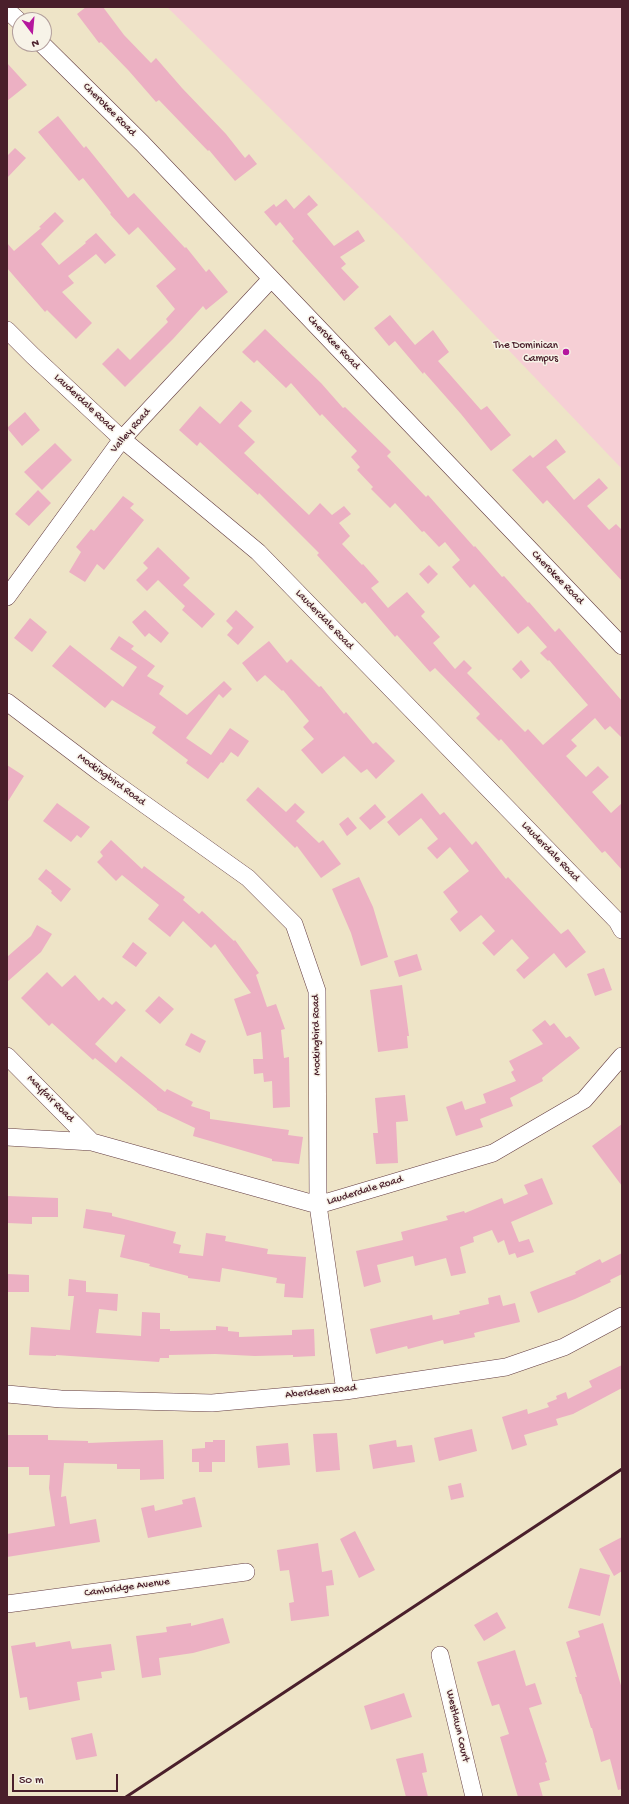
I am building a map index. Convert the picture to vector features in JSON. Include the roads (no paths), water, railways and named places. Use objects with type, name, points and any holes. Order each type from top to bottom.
[{"type":"street","name":"Cherokee Road","points":[[50,52],[142,143],[622,646]]},
{"type":"street","name":"Valley Road","points":[[7,597],[122,439],[271,279]]},
{"type":"street","name":"Lauderdale Road","points":[[7,330],[32,356],[122,439],[258,552],[617,921],[622,930]]},
{"type":"street","name":"Mockingbird Road","points":[[7,702],[102,774],[248,878],[294,924],[317,991],[318,1205],[345,1391]]},
{"type":"street","name":"Mayfair Road","points":[[7,1056],[92,1142]]},
{"type":"street","name":"Lauderdale Road","points":[[7,1137],[92,1142],[318,1205],[494,1153],[584,1100],[622,1056]]},
{"type":"street","name":"Aberdeen Road","points":[[7,1394],[61,1399],[212,1403],[345,1391],[506,1367],[564,1347],[622,1316]]},
{"type":"street","name":"Cambridge Avenue","points":[[7,1604],[246,1572]]},
{"type":"street","name":"Westlawn Court","points":[[440,1655],[474,1797]]},
{"type":"railway","points":[[126,1797],[622,1469]]},
{"type":"place","name":"The Dominican Campus","points":[[566,352]]}]
